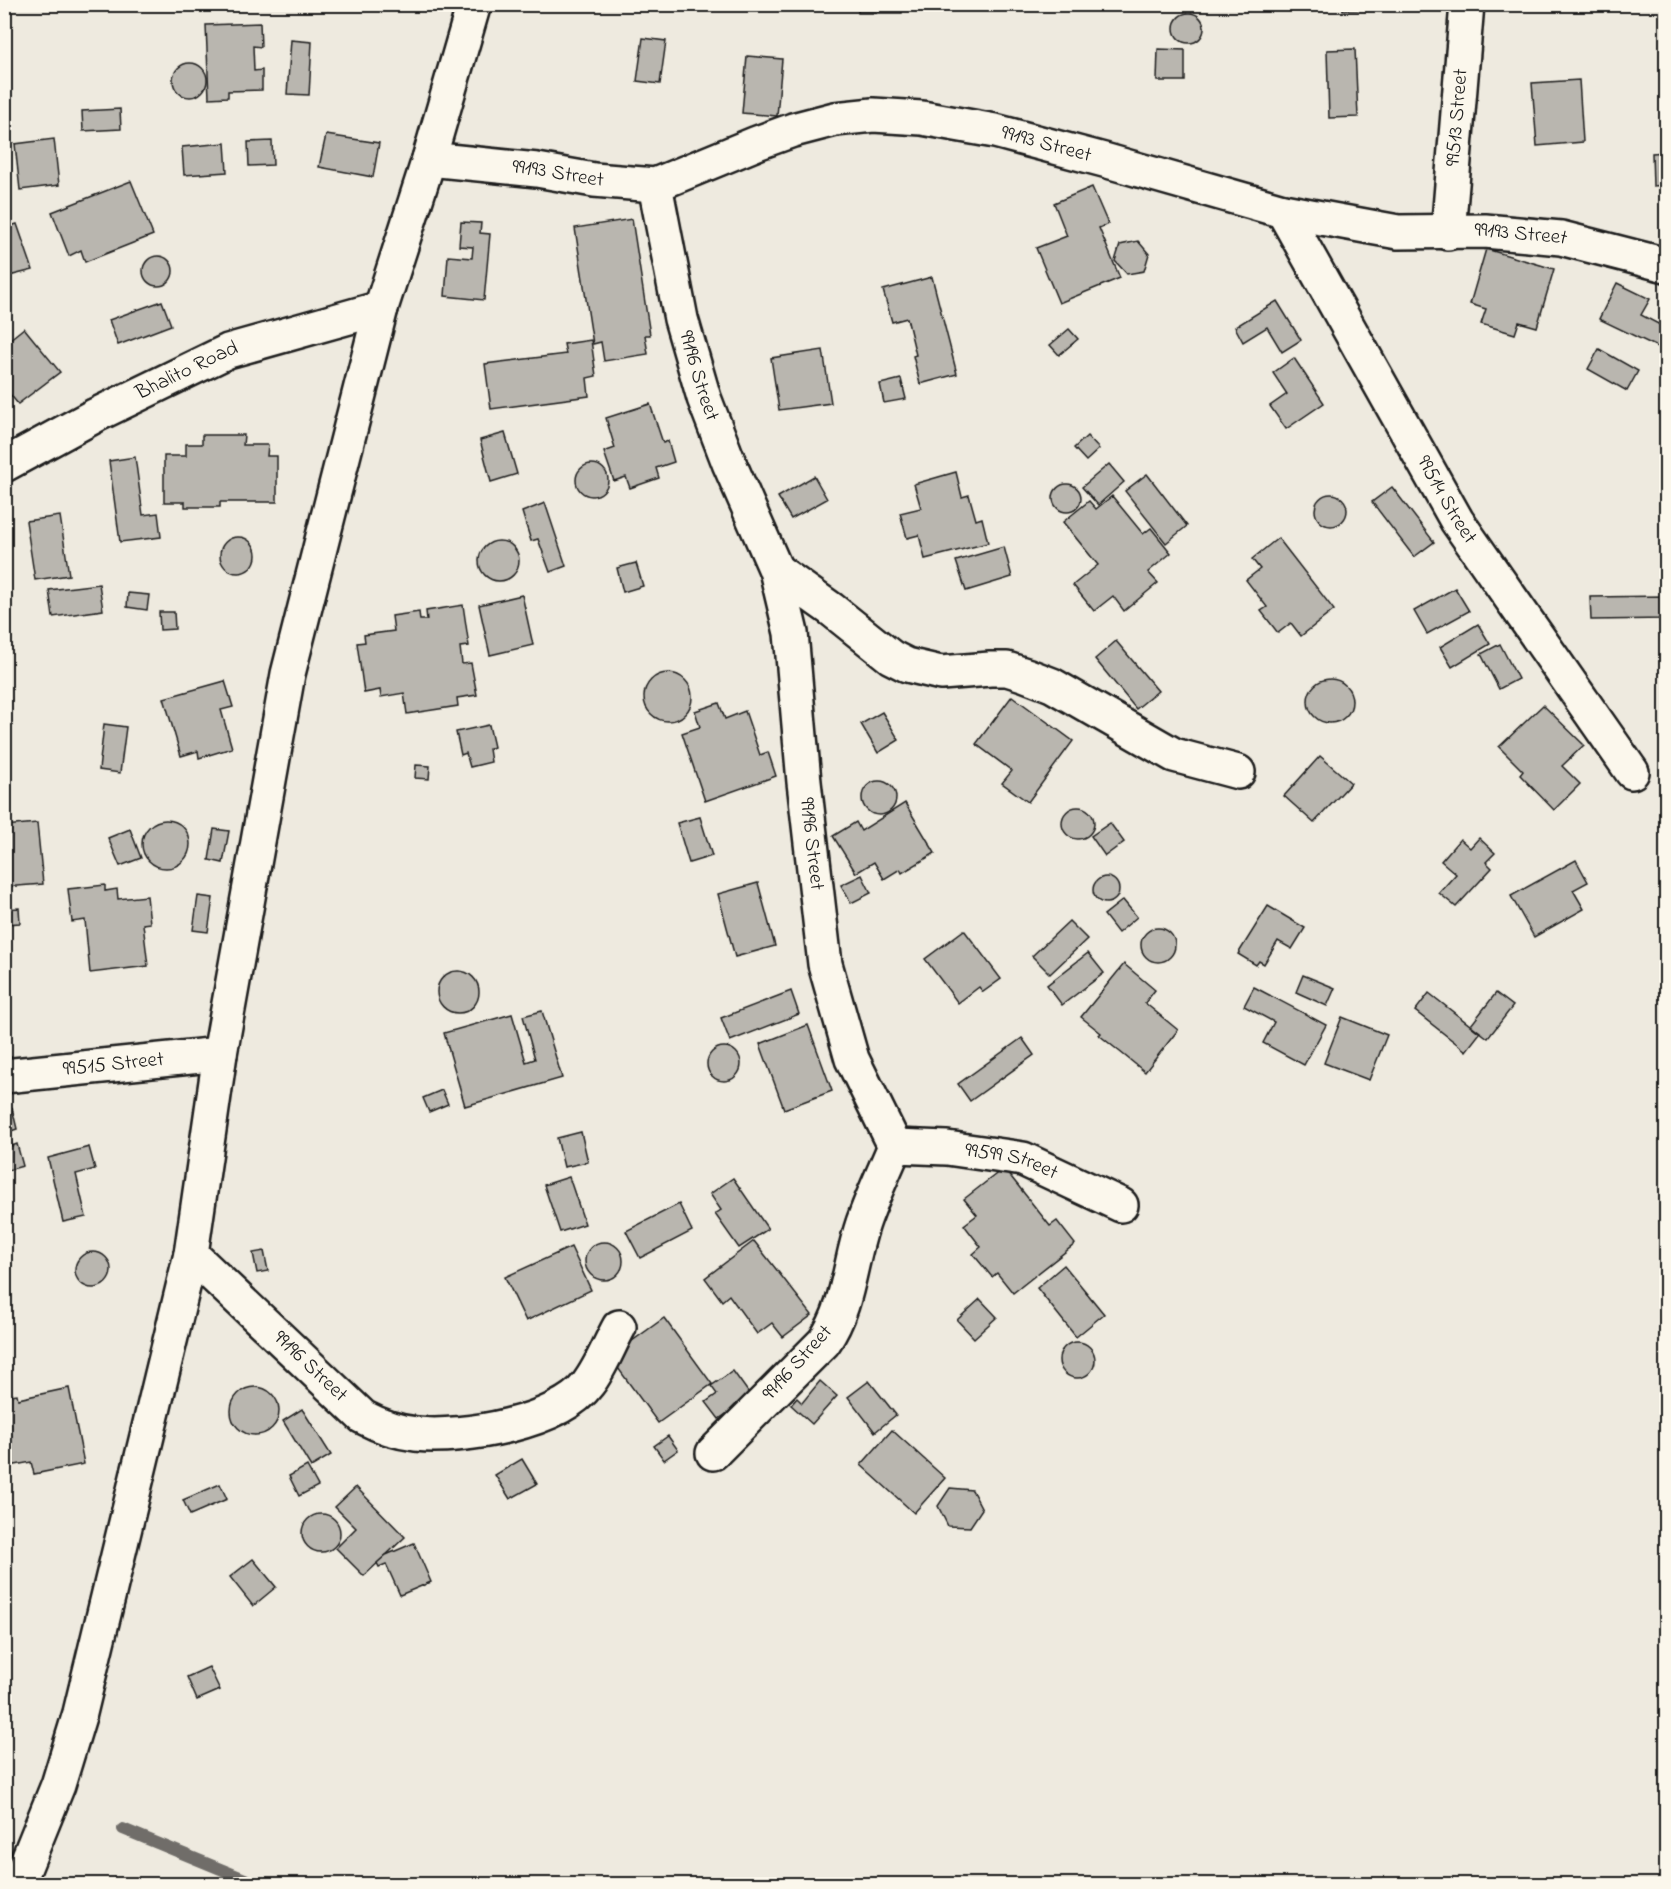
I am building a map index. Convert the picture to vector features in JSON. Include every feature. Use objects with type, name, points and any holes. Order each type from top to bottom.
[{"type":"street","points":[[18,1884],[58,1785],[80,1713],[191,1254],[220,1054],[288,674],[381,308],[429,159],[474,4]]},
{"type":"street","name":"99513 Street","points":[[1448,233],[1467,4]]},
{"type":"street","name":"99193 Street","points":[[429,159],[537,170],[594,180],[655,185],[717,158],[793,130],[835,119],[873,115],[922,118],[995,131],[1283,211],[1398,232],[1485,231],[1561,238],[1666,266]]},
{"type":"street","name":"99196 Street","points":[[655,185],[681,319],[704,398],[729,463],[776,570],[791,633],[804,782],[825,964],[852,1059],[895,1146],[862,1224],[843,1303],[833,1329],[824,1341],[713,1453]]},
{"type":"street","name":"99514 Street","points":[[1283,211],[1457,521],[1632,772]]},
{"type":"street","name":"Bhalito Road","points":[[4,465],[96,415],[228,351],[381,308]]},
{"type":"street","points":[[776,570],[831,609],[891,657],[907,665],[941,673],[1007,669],[1026,675],[1052,685],[1174,755],[1238,772]]},
{"type":"street","name":"99515 Street","points":[[4,1076],[220,1054]]},
{"type":"street","name":"99599 Street","points":[[895,1146],[946,1148],[1023,1159],[1121,1205]]},
{"type":"street","name":"99196 Street","points":[[191,1254],[363,1417],[379,1425],[417,1435],[508,1427],[534,1419],[562,1406],[588,1385],[619,1327]]},
{"type":"building","points":[[858,4],[902,4],[902,13],[858,13]]},
{"type":"building","points":[[1342,4],[1390,4],[1390,9],[1343,10]]},
{"type":"building","points":[[1549,4],[1571,4],[1570,9],[1548,6]]},
{"type":"building","points":[[1189,13],[1200,17],[1204,28],[1200,39],[1189,43],[1178,39],[1174,28],[1178,17]]},
{"type":"building","points":[[260,23],[261,47],[253,46],[254,71],[262,70],[262,90],[228,91],[228,97],[209,98],[206,25]]},
{"type":"building","points":[[643,38],[666,41],[660,84],[637,81]]},
{"type":"building","points":[[291,40],[312,42],[309,95],[287,94]]},
{"type":"building","points":[[1158,49],[1185,50],[1185,81],[1157,81]]},
{"type":"building","points":[[1355,49],[1358,117],[1329,118],[1327,50]]},
{"type":"building","points":[[747,56],[782,59],[777,116],[742,113]]},
{"type":"building","points":[[190,63],[202,68],[207,80],[202,92],[190,97],[178,92],[173,80],[178,68]]},
{"type":"building","points":[[1579,80],[1583,142],[1537,146],[1532,83]]},
{"type":"building","points":[[120,109],[121,129],[83,131],[82,111]]},
{"type":"building","points":[[326,135],[379,143],[373,177],[319,167]]},
{"type":"building","points":[[54,139],[59,185],[20,190],[15,144]]},
{"type":"building","points":[[272,141],[273,165],[249,166],[248,142]]},
{"type":"building","points":[[225,143],[227,172],[184,175],[182,147]]},
{"type":"building","points":[[1666,152],[1666,185],[1653,186],[1652,153]]},
{"type":"building","points":[[131,181],[153,235],[85,262],[81,250],[69,256],[52,212]]},
{"type":"building","points":[[1092,187],[1108,224],[1099,228],[1120,278],[1059,303],[1036,248],[1067,236],[1054,203]]},
{"type":"building","points":[[632,219],[650,335],[645,335],[648,354],[604,361],[601,342],[593,344],[575,228]]},
{"type":"building","points":[[461,222],[481,223],[480,233],[490,234],[484,300],[445,296],[448,256],[472,258],[473,247],[459,246]]},
{"type":"building","points":[[17,224],[33,270],[9,276],[4,259],[4,228]]},
{"type":"building","points":[[1138,241],[1149,254],[1144,271],[1127,274],[1115,261],[1120,245]]},
{"type":"building","points":[[1486,249],[1554,269],[1537,327],[1519,322],[1515,334],[1481,324],[1486,309],[1470,304]]},
{"type":"building","points":[[158,256],[169,260],[173,271],[169,282],[158,286],[147,282],[143,271],[147,260]]},
{"type":"building","points":[[932,277],[957,374],[920,384],[907,318],[892,322],[883,290]]},
{"type":"building","points":[[1617,283],[1650,299],[1641,315],[1666,328],[1666,351],[1599,319]]},
{"type":"building","points":[[162,301],[171,325],[118,345],[109,320]]},
{"type":"building","points":[[1277,301],[1301,340],[1282,352],[1267,327],[1243,342],[1235,327]]},
{"type":"building","points":[[24,328],[60,372],[18,404],[4,387],[4,344]]},
{"type":"building","points":[[1069,329],[1078,339],[1059,355],[1050,345]]},
{"type":"building","points":[[591,340],[596,376],[587,378],[589,396],[491,409],[485,364],[566,354],[564,344]]},
{"type":"building","points":[[1599,349],[1638,371],[1627,391],[1588,369]]},
{"type":"building","points":[[823,350],[831,403],[779,410],[771,358]]},
{"type":"building","points":[[1294,358],[1324,403],[1286,429],[1270,406],[1287,394],[1273,373]]},
{"type":"building","points":[[901,379],[906,399],[884,403],[880,384]]},
{"type":"building","points":[[650,404],[663,443],[668,441],[674,462],[656,468],[659,478],[630,488],[626,477],[614,481],[604,452],[615,448],[606,418]]},
{"type":"building","points":[[505,433],[517,474],[491,482],[480,440]]},
{"type":"building","points":[[202,435],[244,435],[243,445],[268,445],[267,456],[277,456],[277,502],[220,502],[220,507],[185,507],[185,502],[164,502],[164,456],[186,456],[186,444],[202,444]]},
{"type":"building","points":[[1087,436],[1099,449],[1086,461],[1074,448]]},
{"type":"building","points":[[135,457],[143,515],[158,513],[161,537],[120,542],[109,461]]},
{"type":"building","points":[[592,464],[603,469],[608,480],[603,491],[592,496],[581,491],[576,480],[581,469]]},
{"type":"building","points":[[1109,464],[1124,482],[1098,505],[1082,487]]},
{"type":"building","points":[[956,472],[962,497],[969,495],[976,520],[982,518],[988,543],[925,559],[919,535],[907,538],[900,513],[921,508],[914,484]]},
{"type":"building","points":[[1147,474],[1187,526],[1166,543],[1125,491]]},
{"type":"building","points":[[814,476],[827,499],[791,519],[778,497]]},
{"type":"building","points":[[1067,484],[1077,488],[1081,498],[1077,508],[1067,512],[1057,508],[1053,498],[1057,488]]},
{"type":"building","points":[[1392,487],[1434,542],[1414,557],[1372,502]]},
{"type":"building","points":[[1331,494],[1342,499],[1347,510],[1342,521],[1331,526],[1320,521],[1315,510],[1320,499]]},
{"type":"building","points":[[1112,496],[1143,534],[1151,528],[1171,553],[1148,572],[1158,583],[1124,611],[1113,596],[1094,611],[1073,585],[1098,565],[1063,522],[1089,501],[1096,509]]},
{"type":"building","points":[[545,503],[566,566],[550,572],[538,539],[531,541],[522,512]]},
{"type":"building","points":[[60,516],[69,575],[35,580],[26,521]]},
{"type":"building","points":[[238,537],[251,542],[256,555],[251,568],[238,573],[225,568],[220,555],[225,542]]},
{"type":"building","points":[[1278,538],[1334,610],[1301,636],[1291,623],[1278,633],[1261,611],[1267,607],[1246,580],[1260,569],[1252,559]]},
{"type":"building","points":[[499,541],[513,547],[519,561],[513,575],[499,581],[485,575],[479,561],[485,547]]},
{"type":"building","points":[[1004,547],[1012,577],[966,591],[956,561]]},
{"type":"building","points":[[636,563],[643,586],[623,592],[617,568]]},
{"type":"building","points":[[99,584],[103,610],[53,617],[49,590]]},
{"type":"building","points":[[1455,588],[1469,611],[1427,634],[1414,611]]},
{"type":"building","points":[[128,593],[149,595],[147,610],[127,607]]},
{"type":"building","points":[[522,595],[533,645],[490,655],[479,605]]},
{"type":"building","points":[[1666,596],[1666,619],[1591,620],[1590,597]]},
{"type":"building","points":[[463,605],[469,646],[460,647],[462,664],[471,663],[477,695],[457,698],[458,706],[407,714],[404,693],[381,697],[380,690],[364,693],[357,643],[365,642],[364,635],[394,631],[392,616],[419,612],[420,620],[427,620],[426,611]]},
{"type":"building","points":[[159,612],[174,612],[175,629],[160,630]]},
{"type":"building","points":[[1478,624],[1490,644],[1452,667],[1440,647]]},
{"type":"building","points":[[1116,641],[1158,691],[1136,709],[1095,659]]},
{"type":"building","points":[[1500,644],[1518,679],[1499,689],[1481,654]]},
{"type":"building","points":[[663,673],[673,673],[688,683],[692,697],[691,706],[682,717],[673,721],[663,721],[648,711],[644,702],[644,692],[654,677]]},
{"type":"building","points":[[1330,679],[1345,686],[1352,701],[1345,716],[1330,723],[1315,716],[1308,701],[1315,686]]},
{"type":"building","points":[[225,681],[233,707],[221,710],[232,748],[199,758],[198,751],[181,756],[164,698]]},
{"type":"building","points":[[1012,696],[1073,741],[1028,802],[1002,783],[1012,771],[976,744]]},
{"type":"building","points":[[719,703],[725,719],[745,711],[760,755],[768,752],[776,776],[705,801],[682,733],[700,727],[695,711]]},
{"type":"building","points":[[1543,705],[1584,745],[1562,766],[1580,784],[1554,810],[1520,775],[1523,771],[1499,747]]},
{"type":"building","points":[[882,712],[899,740],[878,753],[861,724]]},
{"type":"building","points":[[104,724],[126,727],[120,773],[99,770]]},
{"type":"building","points":[[489,725],[494,747],[489,749],[491,762],[470,767],[466,753],[461,755],[456,732]]},
{"type":"building","points":[[1320,756],[1351,783],[1314,823],[1284,796]]},
{"type":"building","points":[[416,765],[430,766],[429,779],[415,778]]},
{"type":"building","points":[[879,781],[891,786],[896,798],[891,810],[879,815],[867,810],[862,798],[867,786]]},
{"type":"building","points":[[905,803],[935,853],[902,873],[900,869],[884,879],[874,862],[856,873],[833,836],[856,822],[861,831]]},
{"type":"building","points":[[1078,807],[1090,811],[1094,823],[1090,835],[1078,839],[1066,835],[1062,823],[1066,811]]},
{"type":"building","points":[[700,817],[712,856],[689,863],[677,823]]},
{"type":"building","points":[[166,820],[183,827],[190,844],[183,861],[166,868],[149,861],[142,844],[149,827]]},
{"type":"building","points":[[37,823],[43,884],[4,887],[4,826]]},
{"type":"building","points":[[1110,823],[1124,842],[1105,856],[1091,836]]},
{"type":"building","points":[[130,829],[141,858],[120,866],[108,838]]},
{"type":"building","points":[[214,829],[229,831],[223,863],[209,860]]},
{"type":"building","points":[[1479,838],[1495,853],[1486,862],[1492,868],[1456,907],[1439,893],[1456,874],[1441,861],[1460,839],[1470,848]]},
{"type":"building","points":[[1576,860],[1588,882],[1573,890],[1584,909],[1534,937],[1511,896]]},
{"type":"building","points":[[862,875],[871,893],[851,903],[841,885]]},
{"type":"building","points":[[1106,877],[1115,881],[1119,890],[1115,899],[1106,903],[1097,899],[1093,890],[1097,881]]},
{"type":"building","points":[[758,883],[775,946],[735,957],[718,894]]},
{"type":"building","points":[[105,885],[105,891],[117,889],[118,899],[147,896],[150,923],[143,924],[148,966],[90,973],[85,920],[72,922],[68,889]]},
{"type":"building","points":[[198,896],[213,898],[208,932],[193,930]]},
{"type":"building","points":[[1123,900],[1137,917],[1118,933],[1104,915]]},
{"type":"building","points":[[1268,906],[1305,928],[1292,949],[1278,941],[1264,964],[1259,961],[1256,965],[1238,954]]},
{"type":"building","points":[[19,908],[20,923],[6,924],[4,909]]},
{"type":"building","points":[[1069,921],[1087,939],[1050,974],[1032,956]]},
{"type":"building","points":[[1158,928],[1170,933],[1175,945],[1170,957],[1158,962],[1146,957],[1141,945],[1146,933]]},
{"type":"building","points":[[964,930],[1001,979],[983,992],[979,987],[958,1003],[925,959]]},
{"type":"building","points":[[1088,953],[1104,973],[1062,1005],[1047,985]]},
{"type":"building","points":[[1124,964],[1155,990],[1145,1003],[1178,1030],[1145,1072],[1099,1035],[1101,1033],[1081,1017]]},
{"type":"building","points":[[458,971],[473,977],[479,992],[473,1007],[458,1013],[443,1007],[437,992],[443,977]]},
{"type":"building","points":[[1303,975],[1335,988],[1327,1006],[1296,992]]},
{"type":"building","points":[[1254,987],[1326,1025],[1304,1065],[1263,1043],[1274,1022],[1244,1006]]},
{"type":"building","points":[[791,991],[799,1014],[730,1041],[721,1018]]},
{"type":"building","points":[[1429,993],[1480,1033],[1466,1051],[1415,1011]]},
{"type":"building","points":[[1496,993],[1513,1006],[1488,1038],[1471,1025]]},
{"type":"building","points":[[542,1011],[562,1078],[465,1106],[444,1033],[512,1014],[526,1062],[535,1059],[523,1016]]},
{"type":"building","points":[[1342,1017],[1387,1035],[1369,1080],[1324,1063]]},
{"type":"building","points":[[808,1025],[832,1091],[784,1109],[760,1044]]},
{"type":"building","points":[[1022,1038],[1034,1055],[970,1101],[958,1084]]},
{"type":"building","points":[[724,1047],[736,1052],[741,1064],[736,1076],[724,1081],[712,1076],[707,1064],[712,1052]]},
{"type":"building","points":[[442,1090],[448,1104],[429,1112],[423,1098]]},
{"type":"building","points":[[12,1108],[17,1129],[8,1132],[12,1146],[17,1144],[23,1166],[4,1171],[4,1110]]},
{"type":"building","points":[[581,1132],[588,1162],[564,1167],[557,1138]]},
{"type":"building","points":[[89,1147],[95,1169],[76,1174],[86,1217],[63,1222],[48,1158]]},
{"type":"building","points":[[1004,1168],[1050,1226],[1057,1221],[1075,1244],[1013,1293],[997,1273],[992,1277],[973,1254],[981,1247],[964,1225],[977,1215],[964,1199]]},
{"type":"building","points":[[569,1177],[585,1224],[560,1232],[544,1185]]},
{"type":"building","points":[[733,1178],[768,1229],[739,1248],[715,1214],[721,1210],[710,1194]]},
{"type":"building","points":[[679,1204],[692,1231],[640,1258],[626,1231]]},
{"type":"building","points":[[754,1241],[812,1315],[783,1337],[772,1323],[757,1334],[729,1295],[722,1301],[705,1278]]},
{"type":"building","points":[[604,1242],[617,1248],[623,1261],[617,1274],[604,1280],[591,1274],[585,1261],[591,1248]]},
{"type":"building","points":[[571,1247],[591,1290],[526,1321],[505,1277]]},
{"type":"building","points":[[264,1251],[268,1271],[257,1273],[253,1253]]},
{"type":"building","points":[[93,1252],[105,1258],[111,1270],[105,1282],[93,1288],[81,1282],[75,1270],[81,1258]]},
{"type":"building","points":[[1064,1265],[1104,1314],[1076,1337],[1037,1288]]},
{"type":"building","points":[[980,1299],[997,1317],[974,1338],[957,1320]]},
{"type":"building","points":[[664,1318],[712,1384],[658,1423],[610,1357]]},
{"type":"building","points":[[1077,1342],[1089,1348],[1095,1360],[1089,1372],[1077,1378],[1065,1372],[1059,1360],[1065,1348]]},
{"type":"building","points":[[733,1371],[751,1396],[719,1419],[706,1402],[717,1394],[711,1386]]},
{"type":"building","points":[[820,1381],[837,1396],[812,1424],[791,1405],[797,1398],[802,1403]]},
{"type":"building","points":[[869,1381],[896,1415],[875,1432],[848,1397]]},
{"type":"building","points":[[255,1387],[272,1394],[279,1411],[272,1428],[255,1435],[238,1428],[231,1411],[238,1394]]},
{"type":"building","points":[[69,1388],[84,1464],[34,1474],[31,1462],[4,1467],[4,1396],[17,1394],[18,1399]]},
{"type":"building","points":[[302,1409],[331,1455],[311,1467],[283,1421]]},
{"type":"building","points":[[892,1430],[945,1478],[914,1513],[861,1465]]},
{"type":"building","points":[[668,1436],[678,1450],[664,1460],[654,1446]]},
{"type":"building","points":[[522,1459],[537,1484],[510,1499],[495,1475]]},
{"type":"building","points":[[307,1466],[318,1486],[299,1496],[289,1476]]},
{"type":"building","points":[[220,1484],[227,1499],[190,1515],[183,1500]]},
{"type":"building","points":[[356,1487],[405,1537],[364,1576],[336,1548],[356,1528],[335,1507]]},
{"type":"building","points":[[950,1488],[972,1490],[982,1509],[970,1527],[948,1526],[938,1506]]},
{"type":"building","points":[[321,1514],[335,1519],[340,1533],[335,1547],[321,1552],[307,1547],[302,1533],[307,1519]]},
{"type":"building","points":[[414,1543],[431,1582],[400,1595],[386,1564],[379,1567],[377,1563],[386,1555]]},
{"type":"building","points":[[253,1559],[276,1587],[253,1606],[230,1577]]},
{"type":"building","points":[[209,1667],[220,1690],[197,1700],[187,1677]]},
{"type":"waterway","points":[[123,1829],[257,1884]]}]
